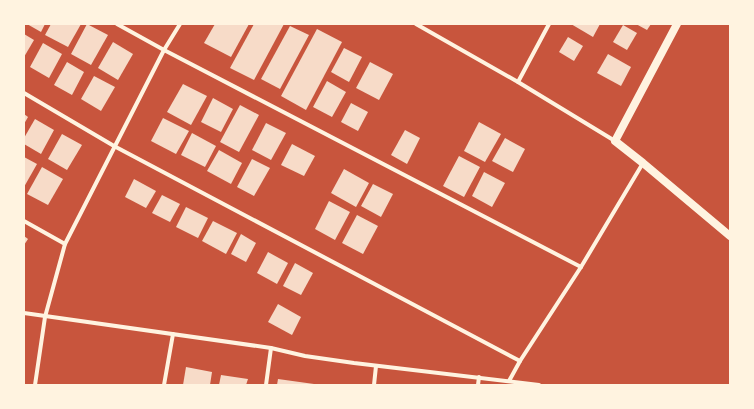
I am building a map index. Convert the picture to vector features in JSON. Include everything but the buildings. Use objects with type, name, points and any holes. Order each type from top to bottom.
[{"type":"main road","points":[[677,24],[615,141],[730,236]]},
{"type":"street","points":[[117,24],[164,50],[581,267]]},
{"type":"street","points":[[34,385],[45,317],[65,244],[164,50],[180,24]]},
{"type":"street","points":[[416,24],[422,25],[615,141]]},
{"type":"street","points":[[518,82],[549,24]]},
{"type":"street","points":[[24,92],[114,146],[520,361]]},
{"type":"street","points":[[509,381],[520,361],[581,267],[643,163]]},
{"type":"street","points":[[24,221],[65,244]]},
{"type":"street","points":[[24,313],[271,348],[305,356],[376,366],[539,385]]},
{"type":"street","points":[[164,385],[173,334]]},
{"type":"street","points":[[266,385],[271,348]]},
{"type":"street","points":[[374,385],[376,366]]},
{"type":"street","points":[[478,385],[479,377]]}]
